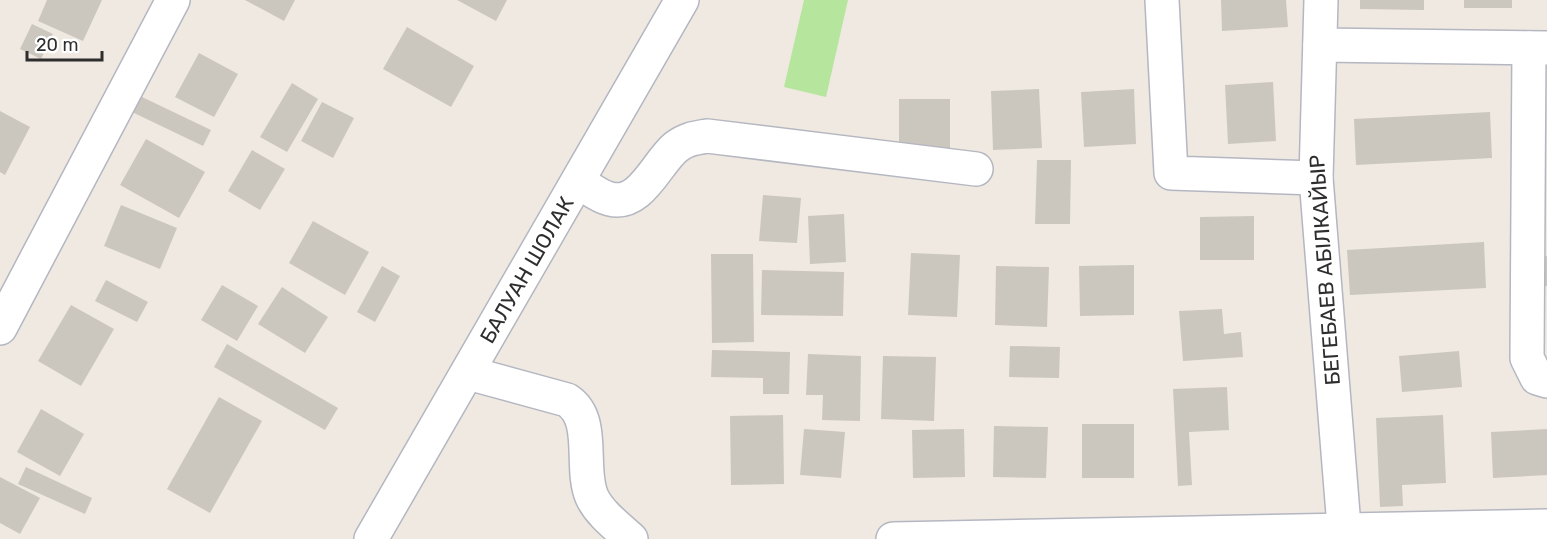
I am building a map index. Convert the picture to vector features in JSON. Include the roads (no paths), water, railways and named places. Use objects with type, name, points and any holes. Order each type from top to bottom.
[{"type":"street","points":[[0,328],[173,0]]},
{"type":"street","name":"БАЛУАН ШОЛАК","points":[[371,539],[682,0]]},
{"type":"street","points":[[1162,0],[1171,173],[1316,178]]},
{"type":"street","name":"БЕГЕБАЕВ АБІЛКАЙЫР","points":[[1321,0],[1316,178],[1345,536]]},
{"type":"street","points":[[1320,45],[1538,48],[1527,358],[1538,378],[1547,381]]},
{"type":"street","points":[[578,181],[611,200],[625,198],[639,191],[675,148],[687,139],[706,136],[976,168]]},
{"type":"street","points":[[468,374],[567,400],[578,406],[582,417],[588,486],[593,499],[631,539]]},
{"type":"street","points":[[892,539],[1345,536],[1547,526]]}]
